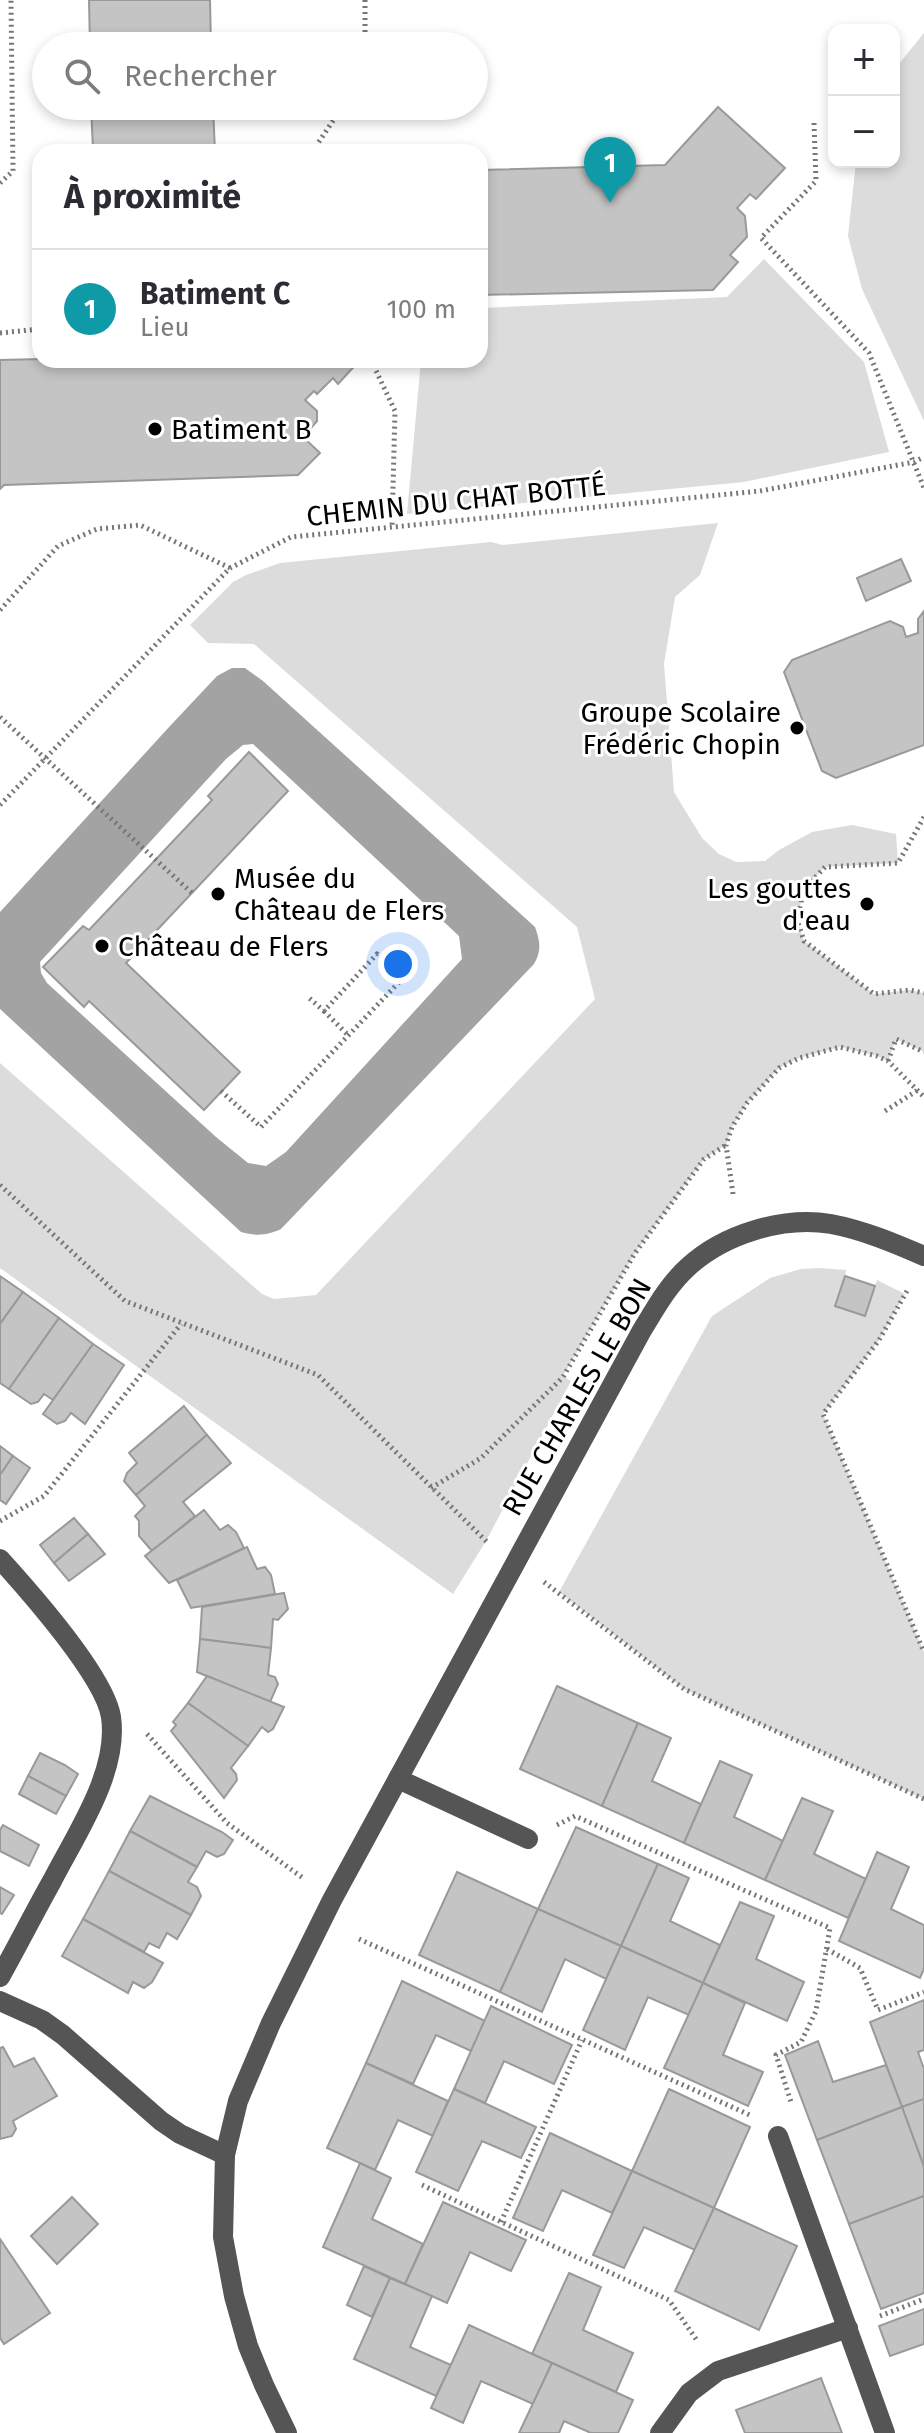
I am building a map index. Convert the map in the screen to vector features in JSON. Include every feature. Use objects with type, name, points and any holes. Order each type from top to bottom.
[{"type":"street","name":"RUE CHARLES LE BON","points":[[287,2433],[248,2346],[234,2296],[223,2237],[225,2155],[238,2101],[271,2023],[332,1900],[641,1332],[662,1298],[687,1267],[737,1237],[802,1222],[860,1231],[924,1256]]},
{"type":"street","points":[[0,1559],[79,1656],[102,1692],[110,1716],[111,1741],[105,1773],[87,1814],[0,1977]]},
{"type":"street","points":[[398,1779],[528,1839]]},
{"type":"street","points":[[0,2001],[42,2020],[63,2035],[161,2121],[225,2155]]},
{"type":"street","points":[[778,2136],[885,2433]]},
{"type":"street","points":[[660,2433],[689,2393],[718,2371],[848,2328]]},
{"type":"path","points":[[0,183],[13,171],[11,0]]},
{"type":"path","points":[[365,0],[365,32]]},
{"type":"path","points":[[317,144],[334,120]]},
{"type":"path","points":[[814,123],[816,181],[761,238],[869,353],[924,488]]},
{"type":"path","points":[[0,333],[32,330]]},
{"type":"path","points":[[375,368],[395,411],[392,527]]},
{"type":"path","name":"CHEMIN DU CHAT BOTTÉ","points":[[0,805],[230,568],[291,537],[760,491],[914,462],[924,457]]},
{"type":"path","points":[[0,610],[58,546],[97,529],[140,525],[230,568]]},
{"type":"path","points":[[0,717],[192,893]]},
{"type":"path","points":[[924,817],[898,863],[825,867],[804,889],[797,920],[804,941],[874,994],[909,990],[924,993]]},
{"type":"path","points":[[221,1091],[261,1127],[403,978],[377,954],[324,1011]]},
{"type":"path","points":[[308,997],[349,1036]]},
{"type":"path","points":[[888,1061],[896,1039],[924,1052]]},
{"type":"path","points":[[733,1194],[726,1145],[732,1127],[747,1103],[779,1068],[799,1058],[840,1047],[888,1061],[924,1097]]},
{"type":"path","points":[[885,1111],[918,1090]]},
{"type":"path","points":[[431,1488],[481,1458],[563,1377],[635,1253],[704,1159],[726,1145]]},
{"type":"path","points":[[0,1185],[125,1301],[318,1375],[486,1541],[516,1562]]},
{"type":"path","points":[[907,1291],[879,1340],[823,1414],[924,1652]]},
{"type":"path","points":[[0,1521],[44,1496],[181,1324]]},
{"type":"path","points":[[551,1587],[684,1689],[924,1799]]},
{"type":"path","points":[[102,1692],[160,1746],[227,1823],[332,1900]]},
{"type":"path","points":[[359,1939],[766,2123],[778,2136],[791,2101],[776,2055],[801,2042],[816,2011],[830,1928],[575,1816],[528,1839]]},
{"type":"path","points":[[827,1949],[860,1968],[878,2010],[924,1992]]},
{"type":"path","points":[[501,2222],[582,2040]]},
{"type":"path","points":[[422,2185],[669,2300],[718,2371]]},
{"type":"path","points":[[848,2328],[924,2299]]},
{"type":"shaded area","points":[[924,33],[924,421],[862,289],[848,236],[855,168],[900,168],[900,63]]},
{"type":"shaded area","points":[[764,259],[864,362],[889,452],[744,482],[407,514],[420,368],[488,368],[488,308],[727,297]]},
{"type":"shaded area","points":[[718,523],[700,575],[675,597],[664,664],[674,792],[702,838],[719,854],[736,862],[765,861],[812,832],[852,825],[896,834],[898,863],[825,867],[804,889],[797,920],[804,941],[874,994],[909,990],[924,993],[924,1052],[896,1039],[888,1061],[840,1047],[799,1058],[779,1068],[747,1103],[732,1127],[726,1145],[704,1159],[635,1253],[563,1376],[571,1381],[486,1541],[453,1594],[0,1268],[0,1063],[262,1294],[274,1299],[316,1295],[595,999],[577,927],[254,644],[208,643],[190,625],[233,582],[280,563]]},
{"type":"shaded area","points":[[232,668],[245,668],[263,681],[535,927],[539,946],[534,964],[281,1229],[261,1235],[241,1232],[0,1009],[0,912],[217,676]],"holes":[[[253,744],[459,936],[462,959],[286,1152],[266,1166],[248,1163],[216,1137],[47,983],[41,973],[40,962],[226,759],[243,745]]]},
{"type":"shaded area","points":[[801,1269],[846,1270],[845,1276],[865,1315],[877,1280],[905,1294],[879,1340],[823,1414],[924,1652],[924,1799],[684,1689],[559,1592],[712,1316],[770,1278]]},
{"type":"building","points":[[89,0],[210,0],[211,32],[90,32]]},
{"type":"building","points":[[718,107],[785,168],[756,199],[750,194],[737,208],[745,216],[747,237],[730,255],[738,262],[713,290],[488,295],[488,170],[665,165]]},
{"type":"building","points":[[92,120],[214,120],[215,144],[93,144]]},
{"type":"building","name":"Batiment B","points":[[32,359],[32,368],[353,368],[338,384],[333,378],[317,394],[314,391],[305,400],[317,411],[317,421],[303,437],[320,453],[298,475],[4,485],[0,489],[0,360]]},
{"type":"building","points":[[901,559],[911,581],[866,601],[857,578]]},
{"type":"building","points":[[924,611],[924,745],[836,778],[822,771],[784,672],[792,660],[890,621],[903,627],[906,637],[918,633],[918,619]]},
{"type":"building","name":"Château de Flers","points":[[249,752],[288,791],[126,963],[240,1072],[204,1110],[89,1001],[84,1007],[43,967],[83,926],[89,930],[212,800],[208,796]]},
{"type":"building","points":[[0,1276],[23,1292],[0,1324]]},
{"type":"building","points":[[845,1276],[875,1286],[865,1316],[835,1306]]},
{"type":"building","points":[[23,1292],[59,1318],[9,1389],[0,1383],[0,1324]]},
{"type":"building","points":[[59,1318],[93,1344],[53,1400],[44,1394],[38,1402],[31,1404],[9,1389]]},
{"type":"building","points":[[93,1344],[124,1365],[85,1424],[71,1413],[65,1421],[57,1424],[43,1414]]},
{"type":"building","points":[[184,1406],[207,1435],[136,1495],[124,1481],[137,1463],[129,1453]]},
{"type":"building","points":[[207,1435],[231,1463],[183,1502],[195,1516],[152,1551],[139,1536],[139,1521],[135,1516],[145,1506],[136,1495]]},
{"type":"building","points":[[0,1446],[13,1456],[0,1475]]},
{"type":"building","points":[[13,1456],[30,1468],[6,1504],[0,1500],[0,1475]]},
{"type":"building","points":[[204,1510],[220,1530],[228,1525],[236,1532],[244,1548],[169,1583],[145,1556]]},
{"type":"building","points":[[74,1518],[88,1534],[54,1563],[40,1545]]},
{"type":"building","points":[[88,1534],[105,1554],[69,1581],[54,1563]]},
{"type":"building","points":[[247,1547],[257,1569],[265,1567],[271,1575],[275,1594],[191,1608],[177,1580]]},
{"type":"building","points":[[284,1593],[288,1609],[278,1620],[273,1619],[271,1648],[200,1639],[202,1607]]},
{"type":"building","points":[[200,1639],[271,1648],[268,1675],[275,1677],[278,1684],[270,1702],[197,1672]]},
{"type":"building","points":[[207,1676],[284,1707],[273,1729],[268,1732],[262,1727],[248,1746],[188,1703]]},
{"type":"building","points":[[557,1686],[638,1723],[602,1806],[520,1769]]},
{"type":"building","points":[[188,1703],[248,1746],[231,1768],[237,1780],[224,1798],[171,1731],[176,1725],[173,1722]]},
{"type":"building","points":[[638,1723],[671,1738],[652,1781],[701,1804],[684,1843],[602,1806]]},
{"type":"building","points":[[40,1753],[78,1774],[66,1796],[28,1776]]},
{"type":"building","points":[[720,1761],[752,1775],[734,1817],[783,1841],[765,1880],[684,1843]]},
{"type":"building","points":[[28,1776],[66,1796],[56,1814],[19,1794]]},
{"type":"building","points":[[150,1796],[233,1840],[224,1854],[217,1857],[206,1851],[197,1867],[130,1831]]},
{"type":"building","points":[[802,1798],[833,1811],[814,1854],[866,1879],[848,1918],[765,1880]]},
{"type":"building","points":[[3,1825],[39,1845],[29,1866],[0,1851],[0,1830]]},
{"type":"building","points":[[576,1827],[658,1864],[621,1946],[538,1909]]},
{"type":"building","points":[[130,1831],[197,1867],[188,1882],[197,1887],[201,1896],[191,1915],[109,1871]]},
{"type":"building","points":[[877,1852],[909,1867],[891,1909],[924,1925],[924,1969],[920,1978],[839,1941]]},
{"type":"building","points":[[658,1864],[689,1878],[670,1921],[720,1945],[703,1983],[621,1946]]},
{"type":"building","points":[[109,1871],[191,1915],[177,1939],[167,1933],[159,1948],[149,1943],[144,1952],[83,1919]]},
{"type":"building","points":[[457,1872],[538,1909],[500,1992],[419,1955]]},
{"type":"building","points":[[0,1887],[14,1895],[2,1914],[0,1913]]},
{"type":"building","points":[[740,1902],[774,1916],[756,1959],[804,1982],[787,2021],[703,1983]]},
{"type":"building","points":[[538,1909],[621,1946],[606,1979],[565,1959],[542,2012],[500,1992]]},
{"type":"building","points":[[83,1919],[163,1963],[152,1982],[144,1988],[133,1982],[128,1993],[62,1956]]},
{"type":"building","points":[[621,1946],[703,1983],[689,2015],[648,1997],[625,2050],[583,2030]]},
{"type":"building","points":[[402,1981],[485,2021],[471,2051],[436,2035],[413,2084],[366,2063]]},
{"type":"building","points":[[703,1983],[745,2003],[723,2055],[763,2072],[748,2106],[664,2068]]},
{"type":"building","points":[[924,2000],[924,2050],[918,2052],[924,2069],[924,2099],[902,2107],[870,2022]]},
{"type":"building","points":[[491,2006],[572,2045],[554,2084],[504,2061],[485,2103],[454,2089]]},
{"type":"building","points":[[818,2041],[833,2082],[886,2065],[902,2107],[817,2140],[785,2055]]},
{"type":"building","points":[[3,2047],[14,2067],[34,2058],[57,2096],[13,2121],[16,2129],[12,2136],[0,2139],[0,2048]]},
{"type":"building","points":[[366,2063],[448,2101],[433,2136],[398,2120],[375,2170],[327,2148]]},
{"type":"building","points":[[454,2089],[536,2127],[521,2158],[482,2141],[458,2191],[416,2172]]},
{"type":"building","points":[[669,2089],[750,2127],[714,2208],[632,2171]]},
{"type":"building","points":[[924,2099],[924,2167],[902,2107]]},
{"type":"building","points":[[902,2107],[924,2167],[924,2196],[849,2224],[817,2140]]},
{"type":"building","points":[[550,2133],[632,2171],[612,2213],[562,2190],[543,2231],[513,2218]]},
{"type":"building","points":[[360,2163],[391,2178],[372,2219],[423,2244],[405,2284],[323,2247]]},
{"type":"building","points":[[632,2171],[714,2208],[695,2250],[644,2227],[624,2268],[593,2255]]},
{"type":"building","points":[[924,2196],[924,2293],[881,2309],[849,2224]]},
{"type":"building","points":[[72,2197],[98,2224],[57,2264],[31,2236]]},
{"type":"building","points":[[443,2202],[526,2240],[511,2271],[470,2252],[447,2303],[405,2284]]},
{"type":"building","points":[[714,2208],[797,2246],[759,2330],[675,2291]]},
{"type":"building","points":[[0,2239],[50,2313],[4,2344],[0,2338]]},
{"type":"building","points":[[364,2266],[390,2278],[372,2317],[347,2305]]},
{"type":"building","points":[[569,2273],[601,2287],[583,2330],[633,2353],[616,2392],[532,2354]]},
{"type":"building","points":[[390,2278],[432,2296],[410,2347],[451,2365],[436,2396],[354,2359]]},
{"type":"building","points":[[924,2309],[924,2344],[890,2356],[879,2326]]},
{"type":"building","points":[[469,2325],[552,2363],[533,2404],[481,2381],[463,2423],[431,2408]]},
{"type":"building","points":[[552,2363],[633,2400],[618,2433],[591,2433],[564,2421],[559,2433],[519,2433]]},
{"type":"building","points":[[821,2378],[842,2433],[745,2433],[736,2410]]},
{"type":"place","name":"Batiment C","points":[[610,203]]},
{"type":"place","name":"Batiment B","points":[[155,429]]},
{"type":"place","name":"Groupe Scolaire Frédéric Chopin","points":[[797,728]]},
{"type":"place","name":"Musée du Château de Flers","points":[[218,894]]},
{"type":"place","name":"Les gouttes d'eau","points":[[867,904]]},
{"type":"place","name":"Château de Flers","points":[[102,946]]}]
